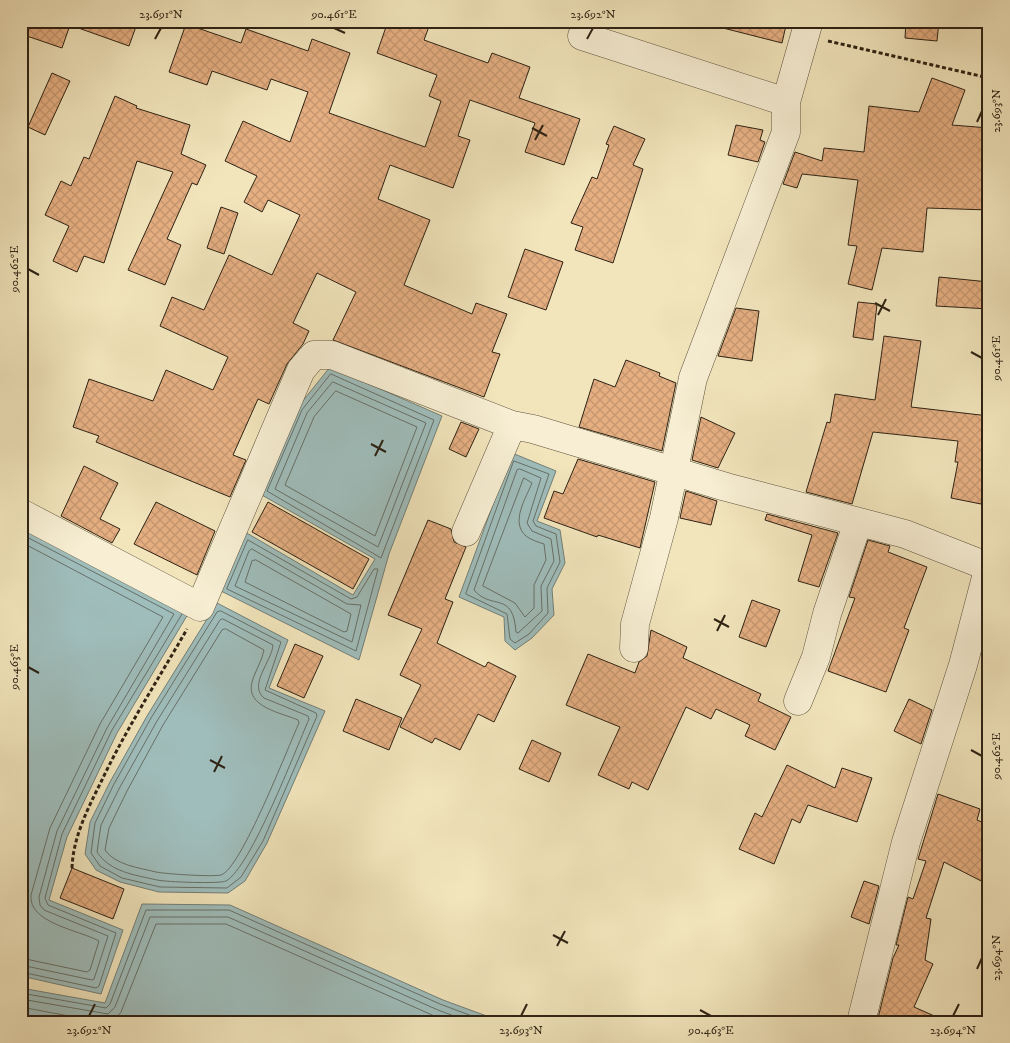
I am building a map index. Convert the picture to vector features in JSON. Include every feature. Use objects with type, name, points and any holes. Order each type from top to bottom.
[{"type":"street","points":[[634,648],[635,624],[664,518],[693,378],[786,132],[786,102],[806,28]]},
{"type":"street","points":[[582,36],[786,102]]},
{"type":"street","points":[[21,513],[200,607],[301,370],[314,355],[332,355],[512,425],[905,534],[989,566],[963,665],[906,842],[860,1022]]},
{"type":"street","points":[[466,532],[512,425]]},
{"type":"street","points":[[798,701],[810,676],[858,522]]},
{"type":"path","points":[[806,28],[989,78]]},
{"type":"path","points":[[72,868],[73,847],[120,742],[200,607]]},
{"type":"water","points":[[330,367],[442,416],[389,554],[359,660],[219,590],[245,532],[353,595],[375,559],[260,494],[298,407]]},
{"type":"water","points":[[512,453],[556,471],[537,521],[560,530],[565,563],[552,589],[554,615],[532,638],[515,650],[505,641],[504,617],[459,597]]},
{"type":"water","points":[[21,522],[191,609],[117,733],[67,837],[49,900],[123,930],[101,994],[21,976]]},
{"type":"water","points":[[217,603],[288,640],[269,688],[325,711],[267,843],[245,881],[228,893],[159,892],[120,882],[96,870],[85,854],[90,822],[147,716]]},
{"type":"water","points":[[142,904],[230,905],[443,1000],[503,1022],[21,1022],[21,988],[105,1003]]},
{"type":"building","points":[[21,21],[138,21],[129,46],[70,25],[62,48],[21,34]]},
{"type":"building","points":[[388,21],[431,21],[424,40],[488,63],[492,53],[530,67],[519,98],[580,119],[564,165],[525,152],[535,123],[470,100],[458,136],[470,140],[453,188],[390,165],[378,199],[430,220],[404,285],[472,314],[476,303],[507,314],[492,352],[500,354],[484,397],[333,340],[356,292],[317,273],[293,323],[309,331],[303,344],[287,364],[269,404],[258,399],[233,455],[246,460],[230,497],[96,442],[99,436],[73,427],[89,379],[153,401],[166,370],[213,390],[228,357],[160,326],[172,297],[204,310],[229,255],[272,275],[300,215],[268,200],[262,212],[244,202],[257,176],[225,161],[243,121],[290,142],[308,92],[271,79],[267,90],[212,71],[207,85],[169,72],[186,24],[241,43],[246,29],[308,51],[312,39],[350,53],[329,113],[425,147],[441,101],[429,96],[437,75],[377,53]]},
{"type":"building","points":[[724,21],[787,21],[782,43],[723,28]]},
{"type":"building","points":[[906,21],[939,21],[937,41],[905,38]]},
{"type":"building","points":[[52,73],[70,81],[45,135],[28,127]]},
{"type":"building","points":[[932,78],[965,90],[952,125],[989,128],[989,210],[927,208],[923,252],[882,248],[872,290],[848,284],[857,246],[848,245],[858,180],[802,174],[797,188],[783,184],[795,152],[822,161],[824,148],[864,152],[869,106],[919,112]]},
{"type":"building","points":[[115,96],[137,106],[136,108],[190,125],[181,154],[206,165],[197,185],[192,183],[167,239],[181,245],[165,285],[128,270],[173,172],[137,161],[104,263],[84,256],[77,272],[53,261],[69,226],[45,215],[61,181],[71,186],[84,157],[89,159]]},
{"type":"building","points":[[736,125],[763,130],[760,140],[765,142],[758,162],[728,155]]},
{"type":"building","points":[[614,126],[645,139],[633,165],[643,169],[613,263],[575,250],[583,227],[571,223],[592,177],[597,179],[609,145],[606,144]]},
{"type":"building","points":[[221,207],[238,213],[224,254],[207,248]]},
{"type":"building","points":[[525,249],[563,262],[546,310],[508,297]]},
{"type":"building","points":[[939,277],[989,282],[989,309],[936,306]]},
{"type":"building","points":[[858,302],[877,304],[873,340],[853,337]]},
{"type":"building","points":[[736,308],[759,311],[752,361],[718,356]]},
{"type":"building","points":[[884,336],[921,341],[911,407],[989,416],[989,468],[981,504],[951,498],[958,462],[955,462],[958,441],[873,432],[852,504],[806,492],[827,422],[830,423],[835,394],[875,400]]},
{"type":"building","points":[[626,360],[660,373],[659,376],[676,383],[662,451],[579,427],[594,379],[615,387]]},
{"type":"building","points":[[701,417],[735,433],[718,468],[692,460]]},
{"type":"building","points":[[461,422],[479,429],[466,457],[449,449]]},
{"type":"building","points":[[578,459],[655,482],[640,548],[598,535],[597,537],[544,518],[554,491],[563,494]]},
{"type":"building","points":[[84,466],[118,483],[100,519],[120,529],[112,543],[61,516]]},
{"type":"building","points":[[686,491],[717,501],[711,525],[680,518]]},
{"type":"building","points":[[156,502],[215,531],[197,575],[134,544]]},
{"type":"building","points":[[268,502],[369,559],[353,589],[252,532]]},
{"type":"building","points":[[767,514],[838,533],[819,587],[798,581],[812,535],[765,520]]},
{"type":"building","points":[[428,520],[451,529],[454,542],[466,547],[445,599],[453,602],[437,643],[485,667],[488,662],[516,676],[494,722],[478,714],[460,750],[435,738],[432,743],[400,727],[421,685],[400,675],[422,629],[388,615]]},
{"type":"building","points":[[868,540],[890,546],[888,552],[927,567],[904,628],[909,630],[886,692],[828,671],[855,598],[849,597]]},
{"type":"building","points":[[752,600],[780,610],[766,647],[739,637]]},
{"type":"building","points":[[651,630],[687,647],[683,658],[761,694],[758,701],[791,717],[775,750],[745,736],[750,725],[716,709],[711,719],[686,707],[648,790],[632,782],[629,789],[598,775],[620,727],[566,705],[588,654],[635,673],[639,662],[647,656]]},
{"type":"building","points":[[295,644],[323,656],[304,698],[277,686]]},
{"type":"building","points":[[356,699],[402,718],[389,750],[343,731]]},
{"type":"building","points":[[909,699],[932,710],[921,744],[894,731]]},
{"type":"building","points":[[532,740],[561,753],[549,782],[519,769]]},
{"type":"building","points":[[787,765],[835,788],[842,768],[872,778],[857,822],[808,805],[800,823],[792,819],[774,864],[739,849],[755,813],[762,817]]},
{"type":"building","points":[[938,794],[980,809],[977,820],[989,825],[989,885],[944,862],[926,918],[931,919],[925,960],[933,964],[914,1007],[948,1022],[877,1022],[893,958],[899,945],[896,945],[908,897],[913,899],[926,861],[918,859]]},
{"type":"building","points":[[72,868],[124,889],[113,919],[60,898]]},
{"type":"building","points":[[864,881],[879,886],[869,924],[851,917]]}]
